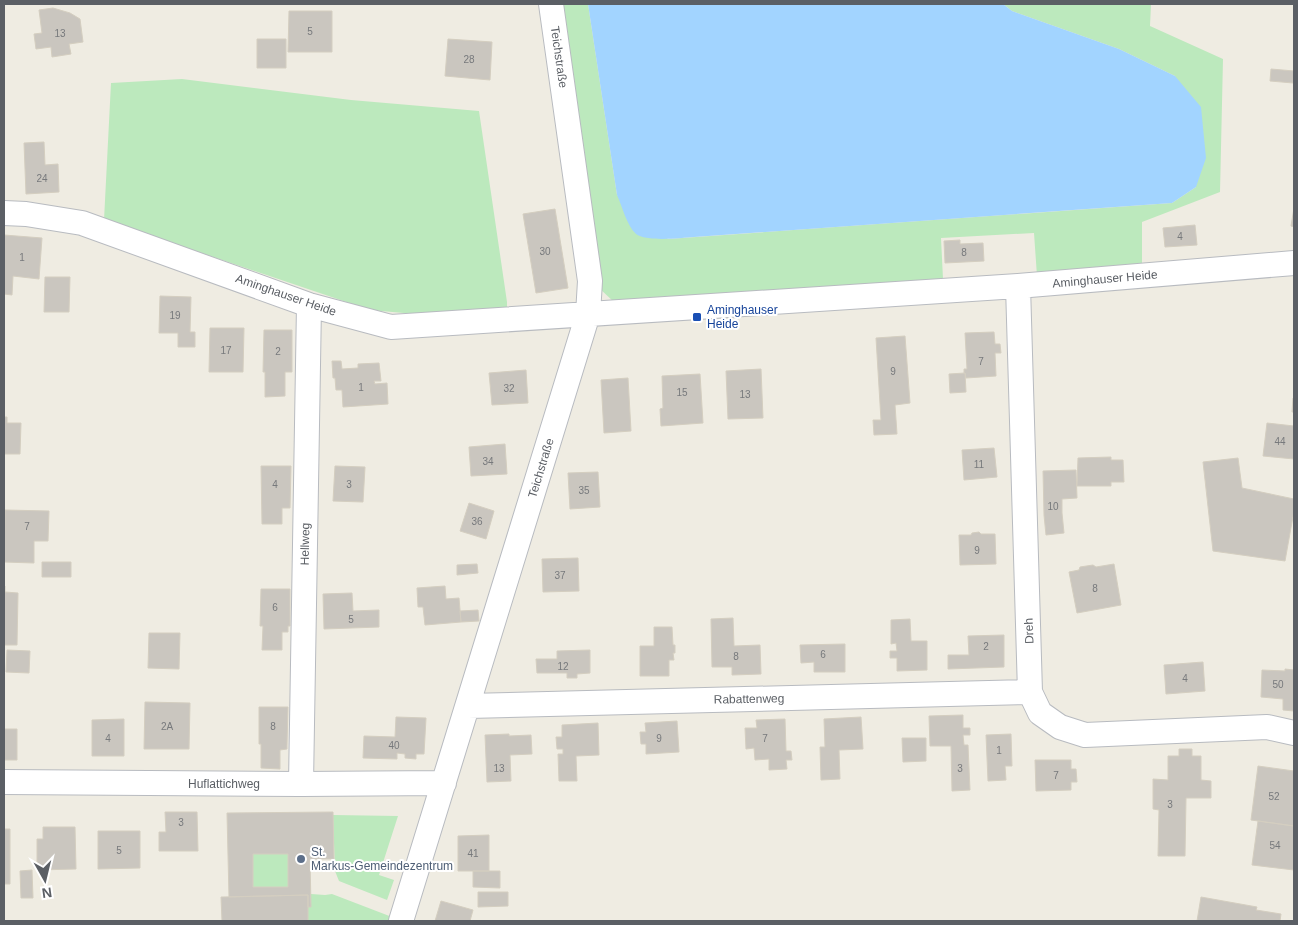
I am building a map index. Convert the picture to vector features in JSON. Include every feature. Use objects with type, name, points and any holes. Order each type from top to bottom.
[{"type":"street","name":"Teichstraße","points":[[401,921],[588,314],[590,281],[551,4]]},
{"type":"street","name":"Aminghauser Heide","points":[[4,213],[26,214],[82,223],[310,304],[391,327],[1018,286],[1294,263]]},
{"type":"street","name":"Dreh","points":[[1018,286],[1030,692],[1040,714],[1060,727],[1085,735],[1267,727],[1294,733]]},
{"type":"street","name":"Hellweg","points":[[301,784],[310,304]]},
{"type":"street","name":"Rabattenweg","points":[[468,706],[1030,692]]},
{"type":"street","name":"Huflattichweg","points":[[4,782],[444,783]]},
{"type":"green space","points":[[563,4],[588,4],[617,195],[668,239],[1172,203],[1196,187],[1175,76],[1119,49],[1012,11],[1003,4],[1151,4],[1150,26],[1223,59],[1220,192],[1142,222],[1142,267],[1037,276],[1034,233],[941,238],[943,279],[615,303],[598,287]]},
{"type":"green space","points":[[182,79],[351,100],[479,111],[507,302],[507,313],[415,314],[370,310],[104,220],[111,83]]},
{"type":"green space","points":[[333,815],[398,816],[379,875],[394,880],[387,900],[339,881],[335,871]]},
{"type":"green space","points":[[253,854],[288,854],[288,887],[253,887]]},
{"type":"green space","points":[[311,894],[332,894],[392,917],[390,921],[308,921],[308,907],[311,907]]},
{"type":"water","points":[[588,4],[1003,4],[1012,11],[1119,49],[1175,76],[1201,107],[1206,158],[1196,187],[1172,203],[681,238],[647,238],[636,234],[630,226],[617,195]]},
{"type":"building","points":[[53,8],[70,13],[80,19],[83,42],[69,44],[71,54],[52,57],[51,47],[36,49],[34,34],[42,33],[39,10]]},
{"type":"building","points":[[289,11],[332,11],[332,52],[288,52]]},
{"type":"building","points":[[257,39],[286,39],[286,68],[257,68]]},
{"type":"building","points":[[448,39],[492,42],[490,80],[445,76]]},
{"type":"building","points":[[1271,69],[1294,71],[1293,83],[1270,81]]},
{"type":"building","points":[[44,142],[45,165],[58,164],[59,192],[26,194],[24,143]]},
{"type":"building","points":[[1294,208],[1294,227],[1291,226]]},
{"type":"building","points":[[555,209],[568,288],[536,293],[523,214]]},
{"type":"building","points":[[1195,225],[1197,245],[1165,247],[1163,228]]},
{"type":"building","points":[[4,235],[42,238],[39,279],[13,276],[12,295],[4,294]]},
{"type":"building","points":[[960,240],[960,244],[983,243],[984,261],[945,263],[944,241]]},
{"type":"building","points":[[45,277],[70,277],[69,312],[44,312]]},
{"type":"building","points":[[160,296],[191,297],[190,332],[195,332],[195,347],[178,347],[178,333],[159,333]]},
{"type":"building","points":[[210,328],[244,328],[243,372],[209,372]]},
{"type":"building","points":[[264,330],[292,330],[292,372],[285,372],[285,396],[265,397],[265,372],[263,372]]},
{"type":"building","points":[[994,332],[995,344],[1000,344],[1001,353],[995,353],[996,376],[966,378],[964,373],[964,369],[967,369],[965,333]]},
{"type":"building","points":[[905,336],[910,403],[895,405],[897,434],[874,435],[873,420],[881,420],[876,338]]},
{"type":"building","points":[[332,361],[341,361],[342,369],[358,368],[358,364],[379,363],[381,381],[374,381],[375,384],[387,383],[388,404],[343,407],[342,390],[336,390],[335,378],[333,378]]},
{"type":"building","points":[[761,369],[763,418],[728,419],[726,371]]},
{"type":"building","points":[[526,370],[528,403],[492,405],[489,373]]},
{"type":"building","points":[[965,373],[966,392],[950,393],[949,374]]},
{"type":"building","points":[[700,374],[703,423],[661,426],[660,409],[663,408],[662,376]]},
{"type":"building","points":[[628,378],[631,431],[604,433],[601,380]]},
{"type":"building","points":[[1293,398],[1294,412],[1292,412]]},
{"type":"building","points":[[4,417],[7,417],[7,423],[21,423],[20,454],[4,454]]},
{"type":"building","points":[[1267,423],[1294,426],[1294,459],[1263,456]]},
{"type":"building","points":[[505,444],[507,474],[471,476],[469,447]]},
{"type":"building","points":[[994,448],[997,477],[964,480],[962,450]]},
{"type":"building","points":[[1111,457],[1111,460],[1123,460],[1124,482],[1111,482],[1111,486],[1077,486],[1078,458]]},
{"type":"building","points":[[1238,458],[1242,488],[1294,499],[1294,511],[1285,561],[1213,551],[1203,462]]},
{"type":"building","points":[[261,466],[291,466],[290,508],[282,508],[282,524],[262,524]]},
{"type":"building","points":[[335,466],[365,467],[363,502],[333,501]]},
{"type":"building","points":[[1076,470],[1077,498],[1062,499],[1064,533],[1046,535],[1043,471]]},
{"type":"building","points":[[598,472],[600,507],[570,509],[568,473]]},
{"type":"building","points":[[469,503],[494,511],[486,539],[460,531]]},
{"type":"building","points":[[5,510],[49,511],[48,541],[34,541],[34,563],[4,562]]},
{"type":"building","points":[[979,532],[981,534],[995,534],[996,564],[960,565],[959,535],[971,535],[972,533]]},
{"type":"building","points":[[578,558],[579,591],[543,592],[542,559]]},
{"type":"building","points":[[42,562],[71,562],[71,577],[42,577]]},
{"type":"building","points":[[477,564],[478,573],[457,575],[457,565]]},
{"type":"building","points":[[1114,564],[1121,605],[1077,613],[1069,572],[1079,570],[1080,567]]},
{"type":"building","points":[[4,586],[5,592],[18,593],[17,645],[4,645]]},
{"type":"building","points":[[445,586],[446,599],[459,598],[461,622],[425,625],[423,607],[418,607],[417,588]]},
{"type":"building","points":[[261,589],[290,589],[290,626],[288,626],[288,632],[282,632],[282,650],[262,650],[263,626],[260,626]]},
{"type":"building","points":[[352,593],[353,611],[379,610],[379,627],[324,629],[323,594]]},
{"type":"building","points":[[478,610],[479,621],[461,622],[460,611]]},
{"type":"building","points":[[733,618],[734,646],[760,645],[761,674],[732,675],[732,667],[712,667],[711,619]]},
{"type":"building","points":[[910,619],[911,641],[927,641],[927,670],[897,671],[897,658],[890,658],[890,651],[897,651],[896,643],[891,644],[891,620]]},
{"type":"building","points":[[654,627],[672,627],[675,653],[673,653],[674,660],[669,660],[669,676],[640,676],[640,646],[654,646]]},
{"type":"building","points":[[149,633],[180,633],[179,669],[148,668]]},
{"type":"building","points":[[1004,635],[1004,667],[948,669],[948,655],[969,655],[968,636]]},
{"type":"building","points":[[845,644],[845,672],[814,672],[814,662],[801,663],[800,645]]},
{"type":"building","points":[[7,650],[30,651],[29,673],[6,672]]},
{"type":"building","points":[[590,650],[590,673],[577,674],[577,678],[567,678],[567,673],[537,673],[536,659],[557,659],[557,651]]},
{"type":"building","points":[[1203,662],[1205,691],[1166,694],[1164,665]]},
{"type":"building","points":[[1285,669],[1294,670],[1294,711],[1283,710],[1283,699],[1261,697],[1262,670],[1285,671]]},
{"type":"building","points":[[145,702],[190,703],[189,749],[144,749]]},
{"type":"building","points":[[259,707],[288,707],[287,749],[280,750],[280,769],[261,768]]},
{"type":"building","points":[[963,715],[963,728],[970,728],[970,735],[963,735],[964,745],[968,745],[970,790],[952,791],[951,746],[930,746],[929,716]]},
{"type":"building","points":[[396,717],[426,718],[424,754],[416,754],[416,759],[405,758],[405,754],[397,753],[397,759],[363,758],[364,736],[395,737]]},
{"type":"building","points":[[861,717],[863,749],[839,750],[840,779],[821,780],[820,747],[825,747],[824,719]]},
{"type":"building","points":[[124,719],[124,756],[92,756],[92,720]]},
{"type":"building","points":[[785,719],[786,751],[791,751],[792,760],[786,760],[787,769],[769,770],[769,759],[755,760],[754,748],[746,749],[745,728],[757,728],[756,720]]},
{"type":"building","points":[[677,721],[679,752],[646,754],[646,744],[641,744],[640,732],[646,732],[645,723]]},
{"type":"building","points":[[598,723],[599,755],[576,756],[577,781],[559,781],[558,754],[563,754],[563,749],[557,749],[556,737],[562,737],[562,725]]},
{"type":"building","points":[[4,729],[17,729],[17,760],[4,760]]},
{"type":"building","points":[[509,734],[509,736],[531,735],[532,754],[510,755],[511,781],[487,782],[485,735]]},
{"type":"building","points":[[1011,734],[1012,766],[1005,766],[1006,780],[988,781],[986,735]]},
{"type":"building","points":[[902,738],[926,738],[926,761],[903,762]]},
{"type":"building","points":[[1179,749],[1192,749],[1192,756],[1201,756],[1201,780],[1211,781],[1211,798],[1186,798],[1185,856],[1158,856],[1159,810],[1153,809],[1153,779],[1168,780],[1168,756],[1179,756]]},
{"type":"building","points":[[1035,760],[1071,760],[1071,769],[1076,769],[1077,782],[1071,782],[1071,790],[1036,791]]},
{"type":"building","points":[[1258,766],[1294,771],[1294,826],[1251,820]]},
{"type":"building","points":[[165,812],[197,812],[198,851],[159,851],[159,832],[166,832]]},
{"type":"building","name":"St. Markus-Gemeindezentrum","points":[[333,812],[334,859],[310,859],[311,907],[308,907],[308,895],[229,897],[227,813]],"holes":[[[253,854],[288,854],[288,887],[253,887]]]},
{"type":"building","points":[[1258,821],[1294,826],[1294,870],[1252,865]]},
{"type":"building","points":[[43,827],[75,827],[76,869],[37,870],[37,839],[43,839]]},
{"type":"building","points":[[4,829],[10,829],[10,884],[4,884]]},
{"type":"building","points":[[98,831],[140,831],[140,868],[98,869]]},
{"type":"building","points":[[489,835],[489,871],[458,871],[458,836]]},
{"type":"building","points":[[32,870],[33,898],[21,898],[20,871]]},
{"type":"building","points":[[473,871],[500,871],[500,888],[473,887]]},
{"type":"building","points":[[478,892],[508,892],[508,906],[478,907]]},
{"type":"building","points":[[308,895],[308,921],[222,921],[221,897]]},
{"type":"building","points":[[1201,897],[1257,907],[1256,910],[1281,914],[1280,921],[1197,921]]},
{"type":"building","points":[[441,901],[473,910],[470,921],[435,921]]},
{"type":"place","name":"Aminghauser Heide","points":[[697,317]]},
{"type":"place","name":"St. Markus-Gemeindezentrum","points":[[301,859]]}]
